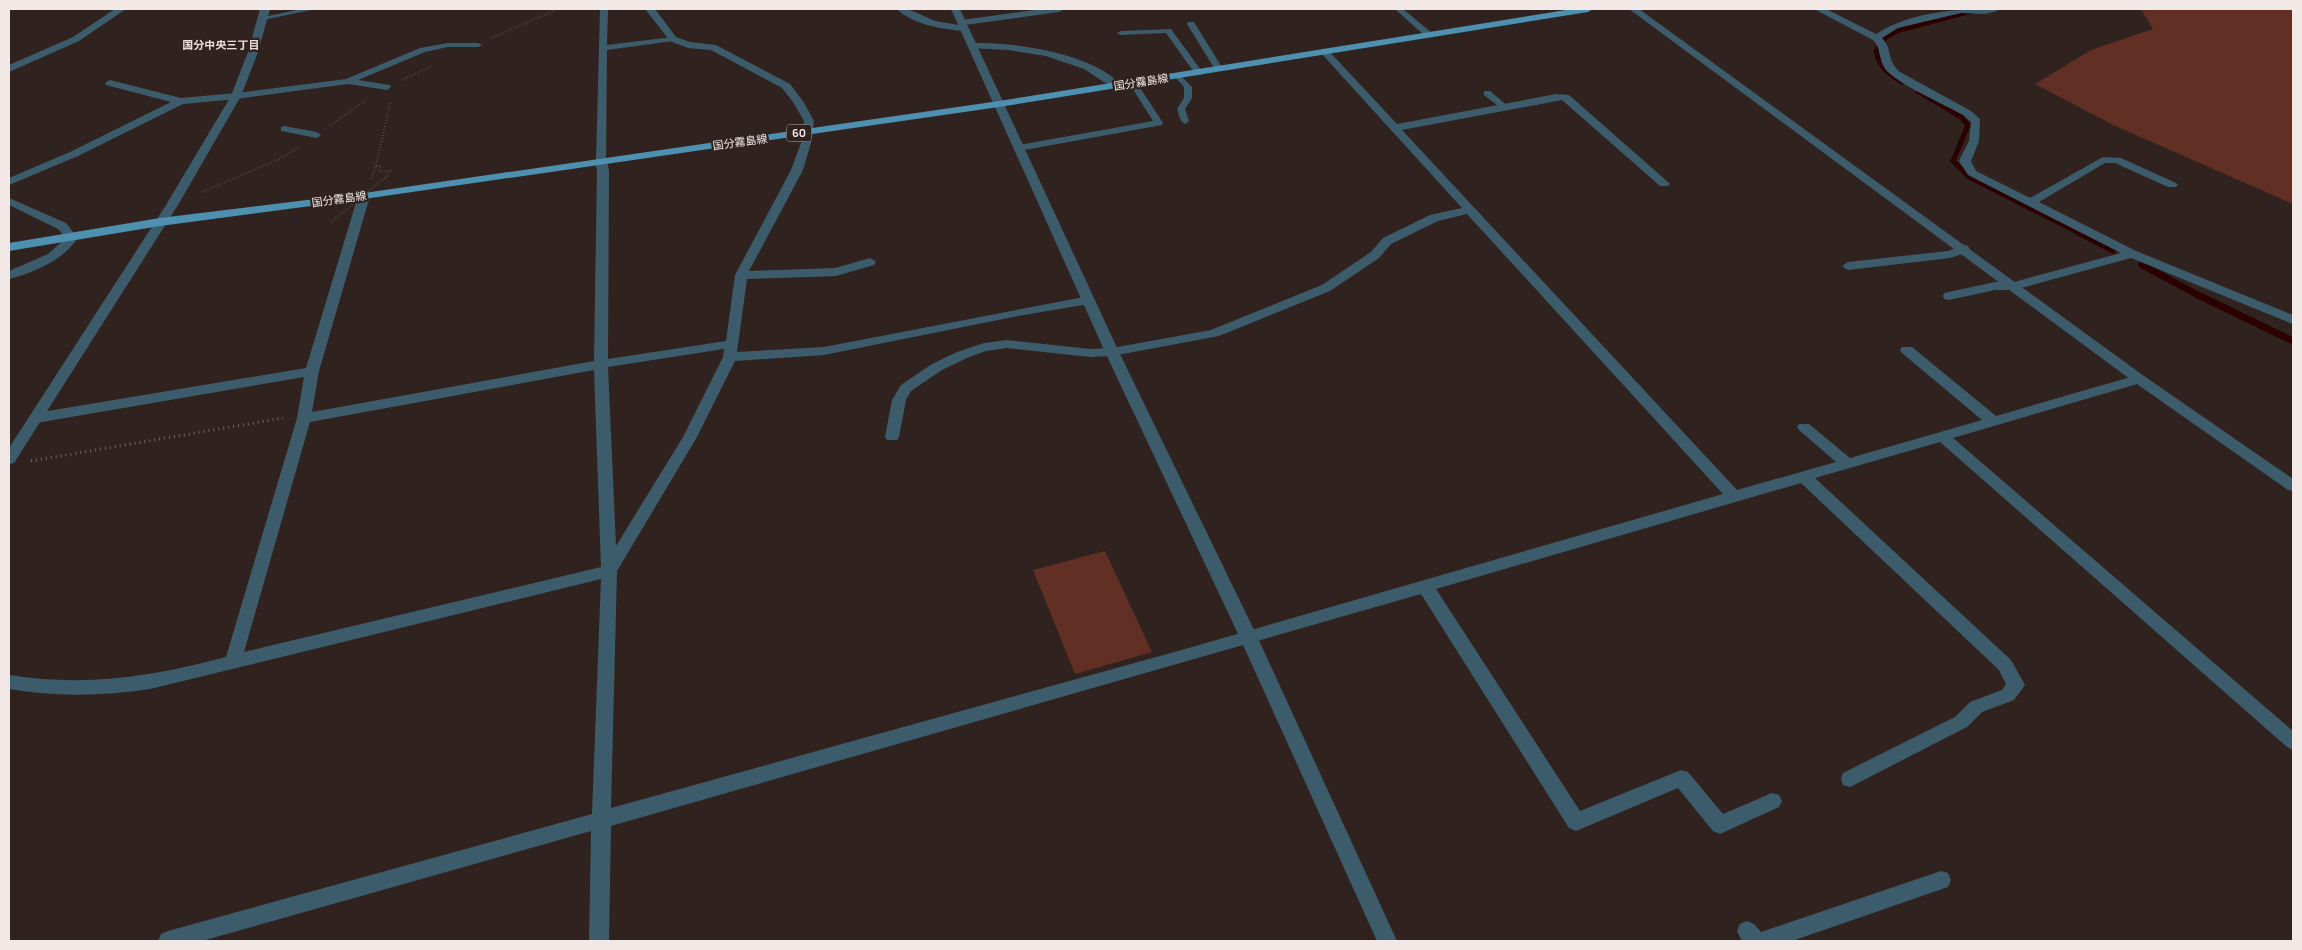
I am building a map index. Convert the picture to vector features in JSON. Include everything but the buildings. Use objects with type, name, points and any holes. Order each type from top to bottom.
[{"type":"main road","name":"国分霧島線","points":[[9,247],[160,222],[366,192],[601,161],[999,104],[1588,9]]},
{"type":"street","points":[[9,69],[76,39],[121,9]]},
{"type":"street","points":[[9,682],[42,689],[108,689],[180,678],[233,662],[609,571],[690,437],[731,350],[742,275],[757,242],[798,170],[806,143],[809,121],[798,101],[786,86],[713,47],[688,45],[673,39],[650,9]]},
{"type":"street","points":[[902,9],[915,18],[943,27],[963,26],[1059,9]]},
{"type":"street","points":[[955,9],[1112,352],[1248,636],[1387,941]]},
{"type":"street","points":[[1633,9],[1964,249],[2139,380],[2293,486]]},
{"type":"street","points":[[1820,9],[1880,41]]},
{"type":"street","points":[[1880,41],[1895,26],[1961,9],[1990,10]]},
{"type":"street","points":[[9,459],[172,205],[236,96],[253,52],[264,13]]},
{"type":"street","points":[[1880,41],[1886,66],[1896,74],[1966,113],[1976,121],[1974,141],[1965,162],[1972,172],[2132,254],[2290,315]]},
{"type":"street","points":[[972,46],[991,44],[1070,59],[1104,74],[1117,86]]},
{"type":"street","points":[[1324,52],[1735,498]]},
{"type":"street","points":[[110,83],[181,102]]},
{"type":"street","points":[[9,182],[74,154],[181,102],[236,96]]},
{"type":"street","points":[[1395,128],[1556,97],[1565,97],[1664,184]]},
{"type":"street","points":[[2030,203],[2103,160],[2117,160],[2172,185]]},
{"type":"street","points":[[599,941],[609,571],[601,364],[603,171],[601,161]]},
{"type":"street","points":[[233,662],[304,418],[312,371],[366,192]]},
{"type":"street","points":[[9,200],[62,226],[72,238],[66,248],[52,258],[9,275]]},
{"type":"street","points":[[892,437],[899,400],[906,388],[937,367],[962,355],[984,347],[1007,344],[1090,353],[1112,352],[1214,333],[1234,327],[1326,288],[1375,255],[1386,241],[1434,218],[1469,210]]},
{"type":"street","points":[[1848,266],[1950,254],[1964,249]]},
{"type":"street","points":[[1949,296],[1995,286],[2014,286],[2132,254]]},
{"type":"street","points":[[742,275],[836,272],[870,262]]},
{"type":"street","points":[[304,418],[601,364],[731,350],[824,351],[1018,312],[1089,300]]},
{"type":"street","points":[[1907,350],[1994,422]]},
{"type":"street","points":[[36,418],[312,371]]},
{"type":"street","points":[[168,941],[1735,498],[2139,380]]},
{"type":"street","points":[[1804,427],[1848,464]]},
{"type":"street","points":[[1942,436],[2293,742]]},
{"type":"street","points":[[1804,477],[2004,665],[2016,685],[2008,695],[1976,707],[1961,722],[1850,779]]},
{"type":"street","points":[[1425,586],[1576,822],[1681,778],[1720,825],[1772,801]]},
{"type":"street","points":[[1755,938],[1940,880]]},
{"type":"lane","points":[[601,161],[604,9]]},
{"type":"lane","points":[[1399,9],[1429,35]]},
{"type":"lane","points":[[264,13],[307,10]]},
{"type":"lane","points":[[1190,24],[1219,70]]},
{"type":"lane","points":[[1121,33],[1168,31],[1199,72]]},
{"type":"lane","points":[[604,48],[673,39]]},
{"type":"lane","points":[[236,96],[348,80],[423,50],[448,45],[478,45]]},
{"type":"lane","points":[[1178,76],[1188,88],[1188,98],[1181,109],[1186,121]]},
{"type":"lane","points":[[348,80],[387,87]]},
{"type":"lane","points":[[1019,148],[1160,124],[1133,83]]},
{"type":"lane","points":[[1487,92],[1505,107]]},
{"type":"lane","points":[[284,129],[317,135]]},
{"type":"path","points":[[478,45],[558,9]]},
{"type":"path","points":[[172,205],[277,160],[387,87],[431,67]]},
{"type":"path","points":[[370,181],[376,166],[392,91],[387,87]]},
{"type":"path","points":[[331,222],[387,176],[390,170],[379,172],[382,166],[376,166]]},
{"type":"path","points":[[28,461],[292,416],[304,418]]},
{"type":"shaded area","points":[[2141,9],[2293,9],[2293,204],[2113,125],[2035,84],[2091,50],[2153,29]]},
{"type":"shaded area","points":[[1105,551],[1152,652],[1075,674],[1033,570]]},
{"type":"waterway","points":[[1902,82],[1885,70],[1877,57],[1876,51],[1886,37],[1896,31],[1979,9]]},
{"type":"waterway","points":[[1918,91],[1961,117],[1968,125],[1953,161],[1969,177],[2083,235]]},
{"type":"waterway","points":[[2080,233],[2113,250]]},
{"type":"waterway","points":[[2142,265],[2198,295],[2293,341]]},
{"type":"district","name":"国分中央三丁目","points":[[221,45]]}]
